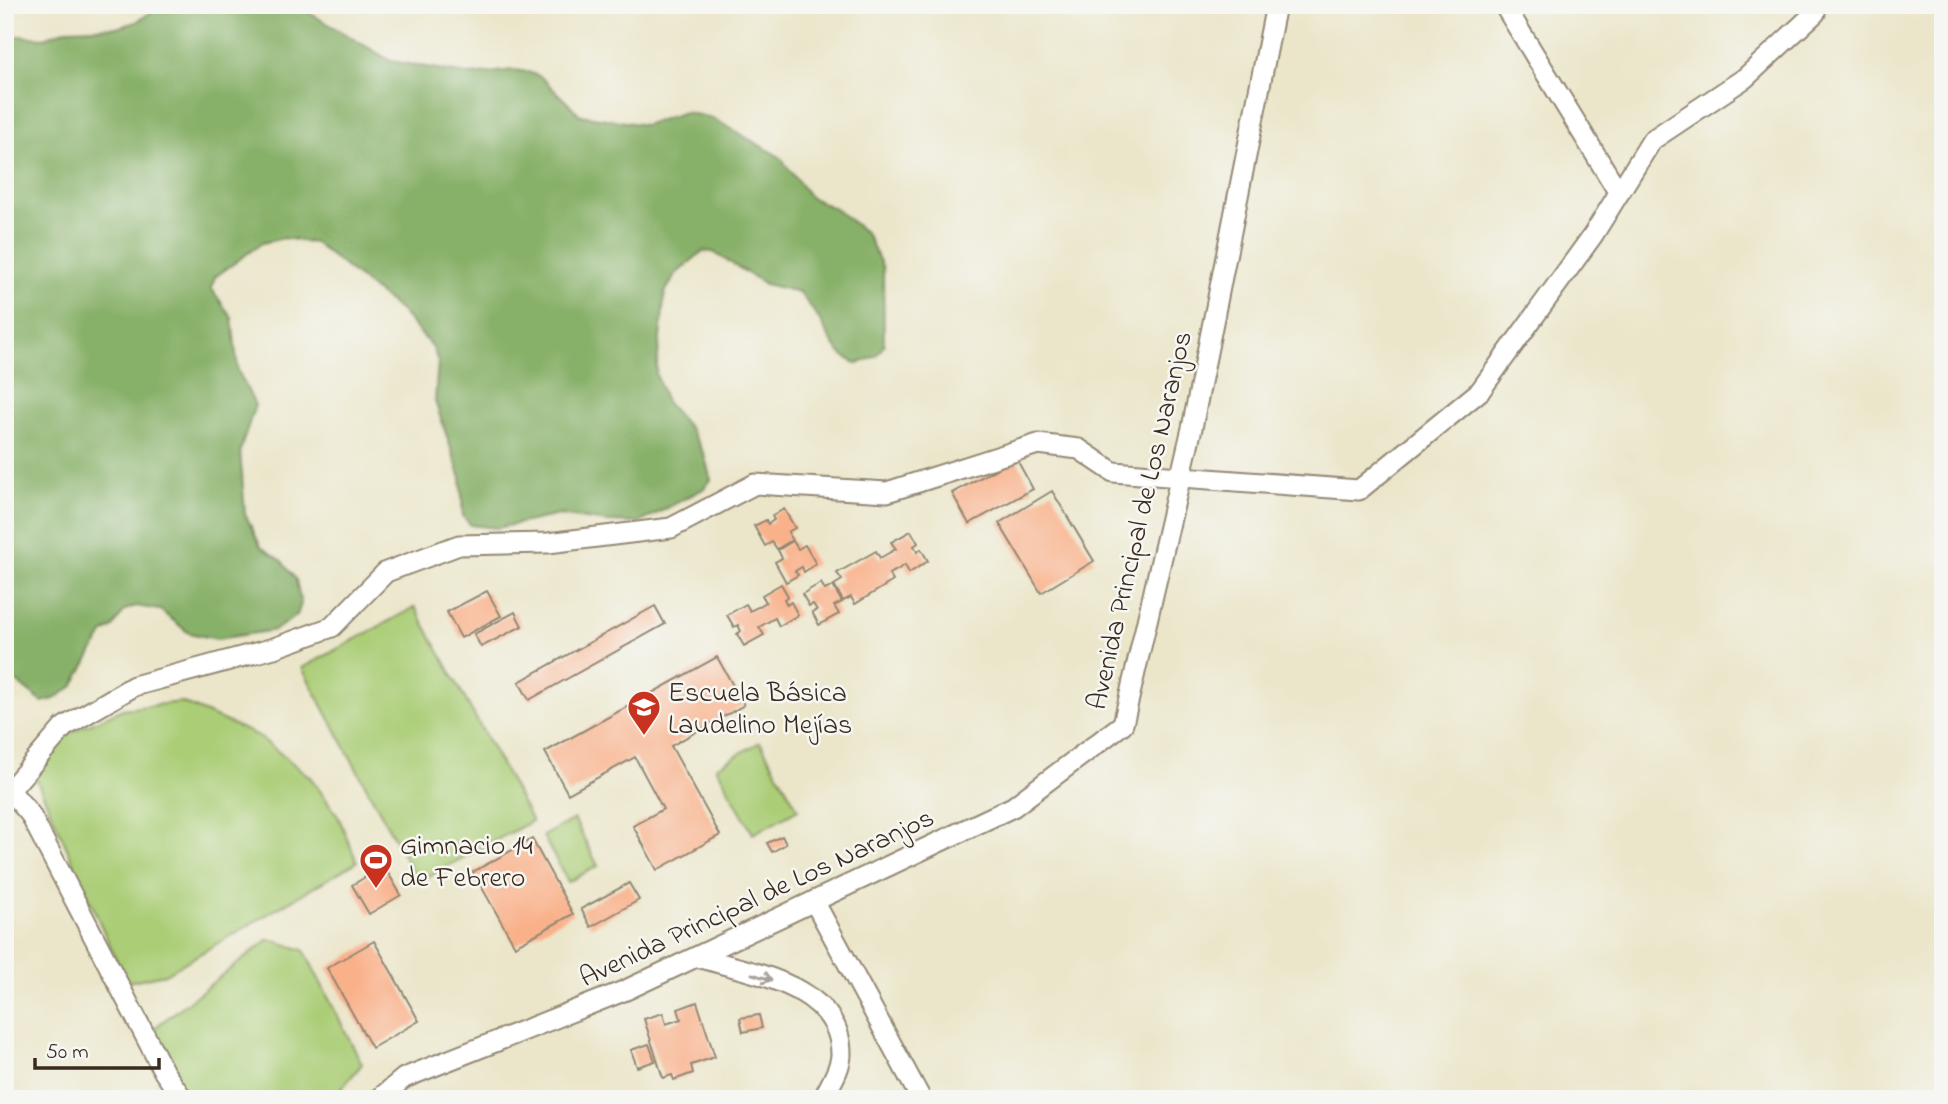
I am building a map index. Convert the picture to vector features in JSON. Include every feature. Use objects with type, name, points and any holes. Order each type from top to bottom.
[{"type":"street","name":"Avenida Principal de Los Naranjos","points":[[379,1099],[404,1078],[626,990],[1013,807],[1123,724],[1180,478],[1276,5]]},
{"type":"street","points":[[1504,5],[1619,193]]},
{"type":"street","points":[[183,1099],[164,1072],[30,814],[8,788],[64,727],[134,687],[274,648],[332,627],[386,572],[459,545],[548,543],[671,528],[755,484],[887,492],[1038,444],[1079,449],[1113,472],[1359,490],[1480,391],[1593,235],[1652,140],[1745,78],[1815,13]]},
{"type":"street","points":[[814,901],[921,1099]]},
{"type":"street","points":[[697,957],[787,984],[826,1010],[835,1024],[841,1057],[823,1099]]},
{"type":"green space","points":[[162,5],[296,5],[391,61],[472,75],[514,70],[541,77],[580,115],[645,125],[685,112],[712,118],[780,157],[810,197],[836,209],[866,233],[883,268],[884,345],[876,356],[858,364],[850,360],[834,346],[799,292],[765,284],[713,252],[703,251],[677,273],[665,292],[656,374],[666,402],[690,429],[704,454],[711,480],[703,489],[639,523],[607,522],[559,515],[497,528],[471,525],[463,516],[461,478],[435,401],[438,362],[433,348],[402,312],[315,243],[284,238],[262,243],[215,277],[211,288],[232,318],[238,371],[255,405],[240,451],[245,514],[261,547],[281,560],[296,580],[301,604],[297,615],[275,630],[217,639],[189,633],[160,610],[136,606],[125,610],[113,627],[103,634],[73,686],[54,699],[42,702],[5,673],[5,35],[44,38],[67,29],[120,27],[136,22]]},
{"type":"green space","points":[[415,607],[532,821],[418,882],[302,668]]},
{"type":"green space","points":[[181,702],[257,735],[310,777],[338,816],[357,862],[165,974],[126,982],[34,774],[62,736],[123,709]]},
{"type":"green space","points":[[760,742],[798,809],[753,834],[716,767]]},
{"type":"green space","points":[[574,819],[598,866],[568,882],[543,836]]},
{"type":"green space","points":[[269,939],[304,950],[362,1064],[333,1099],[201,1099],[179,1087],[148,1033]]},
{"type":"building","points":[[1016,458],[1033,489],[969,524],[952,493]]},
{"type":"building","points":[[1052,491],[1094,561],[1041,593],[999,523]]},
{"type":"building","points":[[784,509],[795,528],[788,532],[792,540],[777,549],[772,542],[765,546],[754,526],[766,520],[768,524],[774,520],[772,516]]},
{"type":"building","points":[[911,531],[918,543],[914,546],[917,552],[921,549],[928,561],[909,573],[905,565],[889,574],[893,581],[855,604],[851,597],[843,601],[834,585],[842,580],[837,573],[876,551],[880,558],[896,549],[891,542]]},
{"type":"building","points":[[793,541],[798,549],[805,545],[816,564],[804,572],[802,567],[795,571],[798,575],[786,582],[775,562],[782,558],[778,550]]},
{"type":"building","points":[[821,583],[825,590],[833,586],[842,602],[834,606],[839,614],[819,625],[812,612],[817,610],[813,604],[809,606],[802,594]]},
{"type":"building","points":[[781,584],[788,596],[784,599],[787,605],[791,602],[798,615],[779,626],[775,618],[759,627],[764,635],[744,646],[737,634],[741,631],[738,625],[734,627],[727,615],[746,604],[750,611],[758,607],[766,602],[762,595]]},
{"type":"building","points":[[487,591],[501,616],[461,638],[447,612]]},
{"type":"building","points":[[655,606],[665,624],[529,700],[519,682]]},
{"type":"building","points":[[515,612],[522,626],[481,647],[474,634]]},
{"type":"building","points":[[717,657],[744,705],[671,746],[720,835],[657,870],[633,826],[663,809],[635,757],[568,794],[545,752]]},
{"type":"building","points":[[782,836],[786,844],[772,852],[767,843]]},
{"type":"building","points":[[532,839],[573,914],[515,946],[473,872]]},
{"type":"building","name":"Gimnacio 14 de Febrero","points":[[384,866],[401,895],[369,914],[352,885]]},
{"type":"building","points":[[629,883],[639,900],[591,927],[581,909]]},
{"type":"building","points":[[374,941],[419,1021],[372,1048],[327,968]]},
{"type":"building","points":[[697,1002],[715,1057],[691,1065],[693,1073],[674,1080],[672,1075],[663,1078],[644,1019],[663,1013],[666,1024],[681,1019],[678,1009]]},
{"type":"building","points":[[759,1015],[762,1028],[743,1032],[740,1018]]},
{"type":"building","points":[[649,1044],[655,1061],[637,1067],[631,1050]]},
{"type":"place","name":"Escuela Básica Laudelino Mejías","points":[[644,737]]},
{"type":"place","name":"Gimnacio 14 de Febrero","points":[[376,890]]}]
